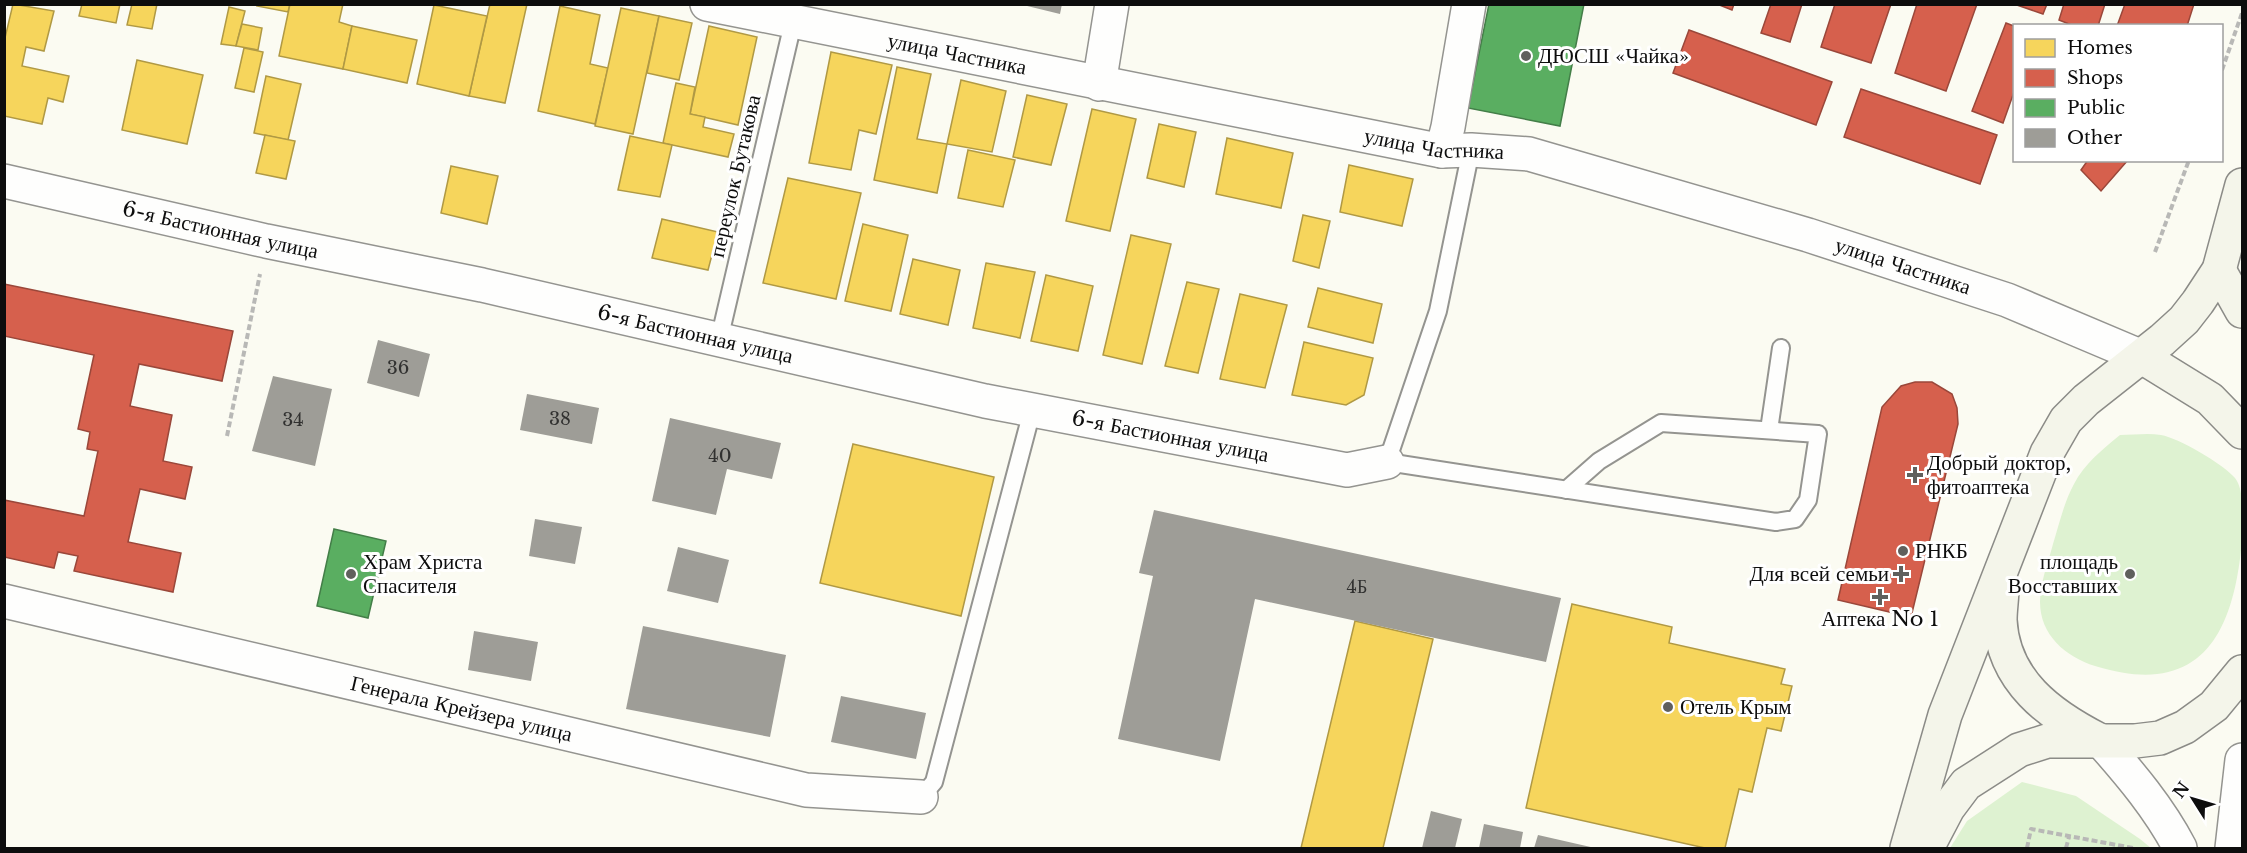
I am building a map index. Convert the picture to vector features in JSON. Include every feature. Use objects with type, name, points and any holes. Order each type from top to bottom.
[{"type":"main road","points":[[1907,849],[1945,715],[2047,453],[2066,420],[2086,400],[2142,357],[2184,320],[2219,270],[2242,185]]},
{"type":"main road","points":[[2219,270],[2242,311]]},
{"type":"main road","points":[[2142,357],[2210,399],[2242,432]]},
{"type":"main road","points":[[2004,564],[2000,620],[2005,649],[2016,674],[2033,696],[2054,715],[2101,741]]},
{"type":"main road","points":[[1927,849],[1948,808],[1966,784],[2019,750],[2047,741],[2135,741],[2160,738],[2185,727],[2214,706],[2242,672]]},
{"type":"street","name":"улица Частника","points":[[707,4],[1099,84],[1456,151],[1529,154],[1808,235],[2007,300],[2142,357]]},
{"type":"street","points":[[1099,84],[1112,4]]},
{"type":"street","points":[[1456,151],[1448,127],[1469,4]]},
{"type":"street","name":"6-я Бастионная улица","points":[[4,182],[266,241],[482,285],[1032,411],[1347,470],[1387,462]]},
{"type":"street","name":"Генерала Крейзера улица","points":[[4,601],[806,790],[921,797]]},
{"type":"street","points":[[2101,741],[2145,792],[2180,849]]},
{"type":"street","points":[[2237,832],[2242,774]]},
{"type":"lane","name":"переулок Бутакова","points":[[720,340],[794,23]]},
{"type":"lane","points":[[1456,151],[1438,310],[1387,462],[1566,490],[1776,522],[1795,519],[1808,500],[1818,434],[1660,423],[1599,461],[1566,490]]},
{"type":"lane","points":[[1769,430],[1781,348]]},
{"type":"lane","points":[[921,797],[934,782],[1032,411]]},
{"type":"path","points":[[2223,67],[2242,13]]},
{"type":"path","points":[[2155,252],[2187,162]]},
{"type":"path","points":[[227,436],[266,241]]},
{"type":"path","points":[[2027,849],[2031,829],[2104,846],[2133,849]]},
{"type":"path","points":[[2066,849],[2069,837]]},
{"type":"green space","points":[[2156,434],[2169,437],[2211,459],[2235,478],[2243,508],[2238,574],[2231,604],[2220,630],[2205,651],[2186,665],[2162,673],[2131,674],[2084,662],[2057,643],[2045,625],[2041,614],[2040,595],[2043,580],[2070,491],[2088,463],[2120,435]]},
{"type":"green space","points":[[2022,782],[2076,796],[2151,848],[1950,848],[1967,821]]},
{"type":"building: Homes","points":[[13,4],[54,11],[44,51],[26,47],[22,66],[69,76],[63,102],[48,98],[42,124],[4,116],[4,42]]},
{"type":"building: Homes","points":[[82,4],[120,4],[116,23],[79,16]]},
{"type":"building: Homes","points":[[132,4],[157,4],[152,29],[127,25]]},
{"type":"building: Homes","points":[[258,4],[290,4],[288,12],[257,6]]},
{"type":"building: Homes","points":[[290,4],[343,4],[339,22],[352,26],[343,69],[279,56]]},
{"type":"building: Homes","points":[[490,4],[527,4],[505,103],[469,96]]},
{"type":"building: Homes","points":[[434,5],[487,16],[469,96],[417,84]]},
{"type":"building: Homes","points":[[560,6],[600,15],[590,64],[608,68],[595,124],[538,111]]},
{"type":"building: Homes","points":[[229,7],[245,11],[236,46],[221,44]]},
{"type":"building: Homes","points":[[621,8],[659,16],[633,134],[595,126]]},
{"type":"building: Homes","points":[[659,16],[692,23],[679,80],[647,73]]},
{"type":"building: Homes","points":[[242,24],[262,28],[258,50],[236,46]]},
{"type":"building: Homes","points":[[352,26],[417,40],[407,83],[343,69]]},
{"type":"building: Homes","points":[[709,26],[757,37],[738,125],[690,114]]},
{"type":"building: Homes","points":[[244,48],[263,52],[254,92],[235,88]]},
{"type":"building: Homes","points":[[831,52],[892,65],[876,134],[859,130],[851,170],[809,163]]},
{"type":"building: Homes","points":[[137,60],[203,75],[187,144],[122,130]]},
{"type":"building: Homes","points":[[897,67],[931,74],[917,139],[947,144],[937,193],[874,180]]},
{"type":"building: Homes","points":[[266,76],[301,84],[288,140],[254,133]]},
{"type":"building: Homes","points":[[961,80],[1006,91],[992,152],[947,144]]},
{"type":"building: Homes","points":[[676,83],[695,87],[690,114],[705,117],[703,127],[734,134],[728,157],[663,143]]},
{"type":"building: Homes","points":[[1027,95],[1067,104],[1051,165],[1013,157]]},
{"type":"building: Homes","points":[[1092,109],[1136,119],[1110,231],[1066,221]]},
{"type":"building: Homes","points":[[1159,124],[1196,132],[1184,187],[1147,178]]},
{"type":"building: Homes","points":[[265,135],[295,141],[286,179],[256,173]]},
{"type":"building: Homes","points":[[630,136],[672,145],[660,197],[618,190]]},
{"type":"building: Homes","points":[[1227,138],[1293,153],[1281,208],[1216,194]]},
{"type":"building: Homes","points":[[968,150],[1015,160],[1003,207],[958,198]]},
{"type":"building: Homes","points":[[1349,165],[1413,179],[1402,226],[1340,212]]},
{"type":"building: Homes","points":[[451,166],[498,176],[487,224],[441,213]]},
{"type":"building: Homes","points":[[788,178],[861,193],[836,299],[763,283]]},
{"type":"building: Homes","points":[[1303,215],[1330,221],[1319,268],[1293,261]]},
{"type":"building: Homes","points":[[662,219],[718,232],[708,270],[652,258]]},
{"type":"building: Homes","points":[[863,224],[908,235],[891,311],[845,301]]},
{"type":"building: Homes","points":[[1131,235],[1171,244],[1142,364],[1103,355]]},
{"type":"building: Homes","points":[[913,259],[960,270],[948,325],[900,314]]},
{"type":"building: Homes","points":[[986,263],[1035,272],[1020,338],[973,328]]},
{"type":"building: Homes","points":[[1046,275],[1093,286],[1078,351],[1031,341]]},
{"type":"building: Homes","points":[[1187,282],[1219,289],[1198,373],[1165,366]]},
{"type":"building: Homes","points":[[1318,288],[1382,304],[1373,343],[1308,327]]},
{"type":"building: Homes","points":[[1240,294],[1287,305],[1265,388],[1220,379]]},
{"type":"building: Homes","points":[[1304,342],[1373,358],[1364,395],[1346,405],[1292,395]]},
{"type":"building: Homes","points":[[853,444],[994,477],[961,616],[820,583]]},
{"type":"building: Homes","name":"Отель Крым","points":[[1572,604],[1672,627],[1669,643],[1785,669],[1781,684],[1792,686],[1781,731],[1767,728],[1752,792],[1739,789],[1725,848],[1705,848],[1526,808]]},
{"type":"building: Homes","points":[[1355,621],[1433,639],[1383,848],[1301,848]]},
{"type":"building: Shops","points":[[1717,4],[1734,4],[1732,10]]},
{"type":"building: Shops","points":[[1771,4],[1802,4],[1790,42],[1761,33]]},
{"type":"building: Shops","points":[[1835,4],[1891,4],[1871,63],[1821,47]]},
{"type":"building: Shops","points":[[1917,4],[1977,4],[1946,91],[1895,73]]},
{"type":"building: Shops","points":[[2014,4],[2047,4],[2043,14]]},
{"type":"building: Shops","points":[[2064,4],[2105,4],[2099,24],[2069,24],[2059,20]]},
{"type":"building: Shops","points":[[2125,4],[2194,4],[2188,24],[2118,24]]},
{"type":"building: Shops","points":[[2006,23],[2013,26],[2013,95],[2003,123],[1972,111]]},
{"type":"building: Shops","points":[[1689,30],[1832,82],[1816,125],[1673,73]]},
{"type":"building: Shops","points":[[1861,89],[1997,135],[1980,184],[1844,137]]},
{"type":"building: Shops","points":[[2087,162],[2126,162],[2101,191],[2081,170]]},
{"type":"building: Shops","points":[[4,284],[233,331],[222,381],[139,364],[130,406],[172,415],[163,461],[192,467],[185,499],[140,489],[128,542],[181,553],[173,592],[74,571],[78,556],[58,552],[54,568],[4,557],[4,500],[84,516],[98,451],[87,449],[90,432],[78,429],[94,355],[4,336]]},
{"type":"building: Shops","points":[[1915,382],[1932,382],[1952,394],[1957,408],[1958,424],[1911,617],[1838,600],[1882,407],[1901,386]]},
{"type":"building: Public","name":"ДЮСШ «Чайка»","points":[[1489,4],[1584,4],[1560,126],[1468,108]]},
{"type":"building: Public","name":"Храм Христа Спасителя","points":[[334,529],[386,541],[368,618],[317,606]]},
{"type":"building: Other","points":[[1019,4],[1062,4],[1060,14]]},
{"type":"building: Other","points":[[378,340],[430,354],[419,397],[367,383]]},
{"type":"building: Other","points":[[273,376],[332,389],[315,466],[252,451]]},
{"type":"building: Other","points":[[527,394],[599,408],[592,444],[520,430]]},
{"type":"building: Other","points":[[670,418],[781,443],[772,479],[727,469],[716,515],[652,501]]},
{"type":"building: Other","points":[[1154,510],[1561,598],[1546,662],[1255,599],[1220,761],[1118,739],[1153,576],[1139,573]]},
{"type":"building: Other","points":[[535,519],[582,527],[575,564],[529,556]]},
{"type":"building: Other","points":[[678,547],[729,560],[718,603],[667,591]]},
{"type":"building: Other","points":[[643,626],[786,655],[770,737],[626,709]]},
{"type":"building: Other","points":[[474,631],[538,642],[531,681],[468,670]]},
{"type":"building: Other","points":[[841,696],[926,713],[916,759],[831,742]]},
{"type":"building: Other","points":[[1431,811],[1462,819],[1455,848],[1422,848]]},
{"type":"building: Other","points":[[1484,824],[1523,832],[1520,848],[1479,848]]},
{"type":"building: Other","points":[[1538,835],[1595,848],[1534,848]]},
{"type":"place","name":"ДЮСШ «Чайка»","points":[[1526,56]]},
{"type":"place","name":"Добрый доктор, фитоаптека","points":[[1915,475]]},
{"type":"place","name":"РНКБ","points":[[1903,551]]},
{"type":"place","name":"Храм Христа Спасителя","points":[[351,574]]},
{"type":"place","name":"Для всей семьи","points":[[1901,574]]},
{"type":"place","name":"площадь Восставших","points":[[2130,574]]},
{"type":"place","name":"Аптека No 1","points":[[1880,597]]},
{"type":"place","name":"Отель Крым","points":[[1668,707]]}]
